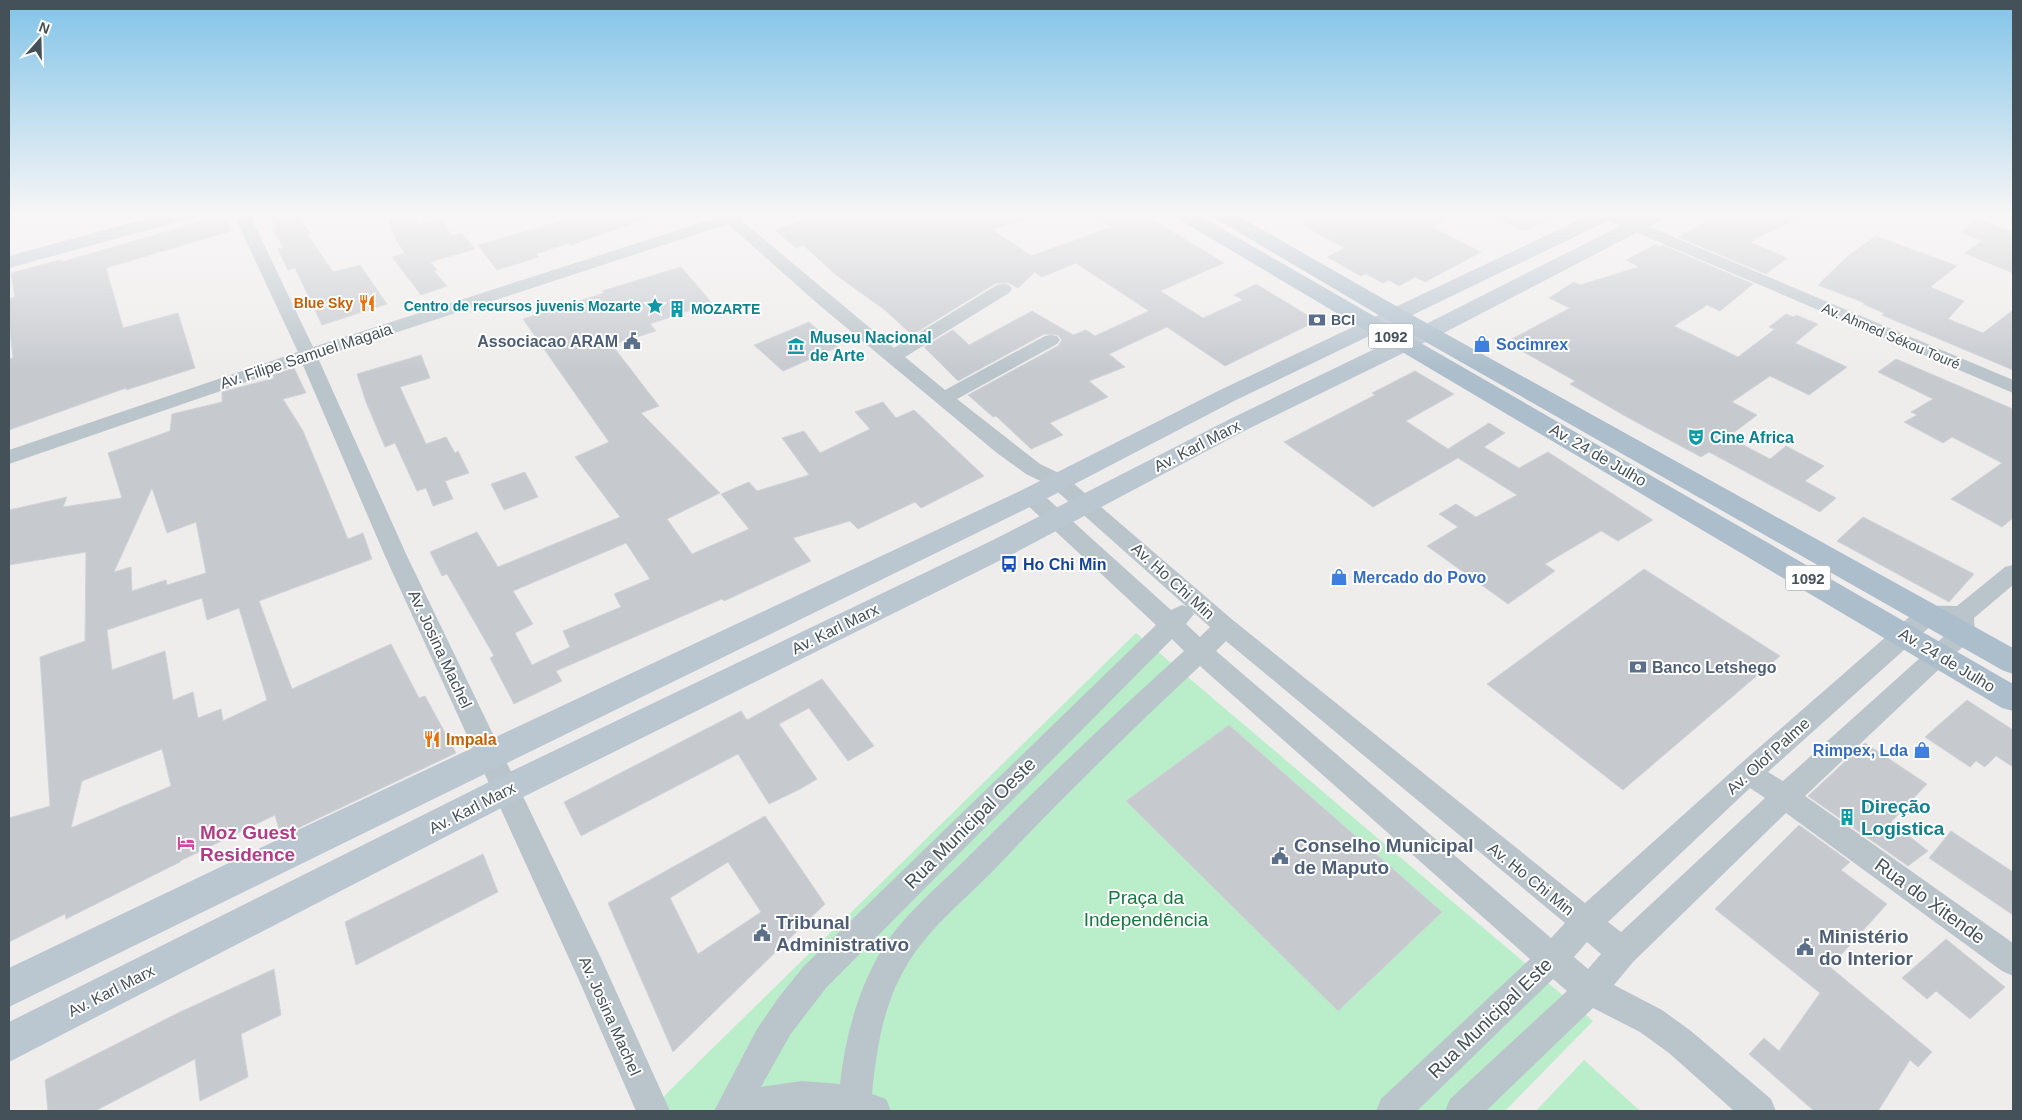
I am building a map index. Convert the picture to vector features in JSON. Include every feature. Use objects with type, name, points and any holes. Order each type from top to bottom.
[{"type":"main road","name":"Av. 24 de Julho","points":[[1281,265],[1928,614],[1962,624],[2013,662]]},
{"type":"main road","name":"Av. 24 de Julho","points":[[1300,265],[1384,320]]},
{"type":"main road","name":"Av. 24 de Julho","points":[[1416,338],[2013,699]]},
{"type":"street","name":"Av. Josina Machel","points":[[266,265],[308,355],[396,556],[589,967],[653,1111]]},
{"type":"street","name":"Av. Filipe Samuel Magaia","points":[[9,457],[308,355],[580,265]]},
{"type":"street","name":"Av. Ho Chi Min","points":[[790,265],[943,399],[1004,448],[1033,469],[1058,481],[1086,503],[1196,602],[1622,952]]},
{"type":"street","name":"Av. Karl Marx","points":[[9,988],[1031,496],[1228,395],[1501,265]]},
{"type":"street","name":"Av. Karl Marx","points":[[9,1043],[505,790],[1001,548],[1242,423],[1416,338],[1558,265]]},
{"type":"street","name":"Av. Ahmed Sékou Touré","points":[[1726,265],[2013,387]]},
{"type":"street","points":[[893,357],[1003,289]]},
{"type":"street","points":[[943,399],[1050,340]]},
{"type":"street","name":"Av. Ho Chi Min","points":[[1031,496],[1200,651],[1552,959],[1590,990],[1651,1021],[1680,1042],[1759,1111]]},
{"type":"street","points":[[1462,1111],[1590,990],[1622,952],[1785,797],[1939,656],[1962,624],[2013,573]]},
{"type":"street","name":"Rua Municipal Oeste","points":[[733,1111],[763,1046],[788,1008],[815,977],[1171,624],[1196,602]]},
{"type":"street","name":"Av. Olof Palme","points":[[1585,923],[1748,773],[1928,614]]},
{"type":"street","name":"Rua Municipal Oeste","points":[[861,1108],[864,1037],[879,990],[893,959],[911,934],[1008,835],[1226,627]]},
{"type":"street","name":"Rua do Xitende","points":[[1748,773],[1785,797],[2013,961]]},
{"type":"street","name":"Rua Municipal Este","points":[[1393,1111],[1552,959],[1585,923]]},
{"type":"street","points":[[733,1111],[779,1098],[818,1097],[861,1108]]},
{"type":"green space","name":"Praça da Independência","points":[[1136,633],[1593,1021],[1505,1111],[652,1111],[669,1091]]},
{"type":"green space","points":[[1584,1060],[1640,1111],[1536,1111]]},
{"type":"building","points":[[40,265],[115,265],[106,268],[123,328],[178,313],[195,368],[126,390],[126,388],[9,430],[9,359],[13,358],[9,299],[15,297],[11,273]]},
{"type":"building","points":[[286,265],[328,265],[333,272],[360,265],[387,304],[322,325],[295,268],[288,270]]},
{"type":"building","points":[[398,265],[433,265],[437,270],[434,271],[447,286],[421,295]]},
{"type":"building","points":[[493,265],[512,265],[497,270]]},
{"type":"building","points":[[825,265],[1070,265],[1042,277],[1035,272],[1018,288],[1009,283],[996,283],[912,335],[885,310]]},
{"type":"building","points":[[1079,265],[1219,265],[1160,291],[1203,318],[1243,300],[1234,295],[1256,284],[1317,321],[1225,366],[1167,327],[1109,354],[1125,367],[1089,381],[1108,397],[1050,423],[1063,435],[1031,449],[996,416],[993,417],[968,395],[1058,346],[1062,340],[1058,335],[1044,334],[958,381],[924,347],[953,330],[969,345],[1032,311],[1073,335],[1086,330],[1095,336],[1149,311]]},
{"type":"building","points":[[1342,265],[1456,265],[1425,282],[1415,277],[1399,286],[1389,280],[1383,283],[1366,274],[1361,276]]},
{"type":"building","points":[[1636,265],[1709,265],[1753,284],[1720,311],[1707,305],[1674,326],[1738,357],[1775,329],[1769,327],[1786,314],[1794,317],[1796,315],[1818,324],[1795,343],[1847,367],[1809,395],[1770,376],[1732,402],[1757,415],[1728,437],[1770,459],[1786,446],[1824,466],[1805,481],[1836,498],[1820,512],[1709,452],[1701,457],[1625,416],[1570,384],[1575,381],[1506,342],[1570,308],[1549,298],[1574,282],[1580,285],[1639,267]]},
{"type":"building","points":[[1745,265],[1777,265],[1766,274]]},
{"type":"building","points":[[1838,265],[1957,266],[1930,287],[1964,301],[1948,319],[1983,333],[2013,310],[2013,370],[1882,315],[1884,313],[1863,304],[1865,303],[1818,285]]},
{"type":"building","points":[[1994,265],[2013,265],[2013,273]]},
{"type":"building","points":[[681,267],[712,303],[650,324],[656,331],[612,345],[659,406],[641,413],[720,493],[667,519],[692,554],[749,529],[721,494],[749,482],[757,491],[809,475],[782,438],[804,431],[820,453],[870,429],[855,412],[883,402],[896,418],[914,410],[984,476],[921,508],[915,502],[858,529],[850,521],[793,538],[811,561],[724,601],[722,599],[556,671],[562,681],[514,704],[490,658],[494,656],[447,574],[442,576],[430,552],[477,532],[498,567],[620,517],[575,457],[609,442],[523,319],[604,293],[602,291]],"holes":[[[626,543],[650,579],[614,594],[621,607],[563,631],[570,647],[532,665],[515,633],[533,624],[513,591]]]},
{"type":"building","name":"Museu Nacional de Arte","points":[[809,322],[838,347],[783,371],[754,345]]},
{"type":"building","points":[[421,355],[430,378],[400,387],[426,444],[446,437],[455,453],[458,451],[469,473],[445,481],[453,499],[433,506],[426,488],[417,491],[395,443],[385,447],[366,402],[357,374]]},
{"type":"building","points":[[1896,359],[2013,409],[2013,518],[2002,527],[1951,499],[2002,463],[1952,437],[1943,443],[1904,422],[1917,415],[1911,412],[1933,399],[1878,372]]},
{"type":"building","points":[[294,368],[306,393],[283,399],[303,431],[348,539],[363,533],[372,559],[259,601],[292,689],[391,644],[419,698],[425,696],[456,753],[281,836],[275,815],[66,919],[65,914],[9,942],[9,818],[50,806],[40,657],[85,641],[86,552],[9,565],[9,510],[67,497],[63,507],[122,498],[108,453],[170,431],[172,414],[222,402],[222,392],[274,378],[273,375]],"holes":[[[152,488],[167,533],[196,522],[206,573],[167,585],[166,580],[132,591],[131,567],[114,572]],[[202,598],[207,620],[239,608],[267,700],[223,721],[221,709],[198,718],[193,692],[173,700],[165,651],[112,670],[107,630]],[[162,749],[171,786],[71,828],[82,781]]]},
{"type":"building","points":[[1415,371],[1454,394],[1406,421],[1448,449],[1489,423],[1505,433],[1484,447],[1519,468],[1548,452],[1653,520],[1618,541],[1601,531],[1545,564],[1555,571],[1508,604],[1427,546],[1458,527],[1439,514],[1456,504],[1476,517],[1517,495],[1458,458],[1373,507],[1284,442],[1375,395],[1372,393]]},
{"type":"building","points":[[525,472],[538,497],[504,510],[491,484]]},
{"type":"building","points":[[1863,517],[1974,574],[1949,602],[1837,541]]},
{"type":"building","points":[[1644,569],[1780,656],[1623,790],[1487,684]]},
{"type":"building","points":[[822,679],[874,746],[848,761],[809,708],[779,724],[817,779],[800,789],[769,804],[738,754],[581,836],[564,802],[741,711],[747,720]]},
{"type":"building","points":[[1967,700],[2013,730],[2013,767],[1996,756],[1985,767],[1976,761],[1970,767],[1925,737]]},
{"type":"building","name":"Conselho Municipal de Maputo","points":[[1229,725],[1442,912],[1338,1011],[1126,801]]},
{"type":"building","points":[[1865,743],[1927,784],[1891,822],[1928,851],[1908,866],[1808,796]]},
{"type":"building","name":"Tribunal Administrativo","points":[[765,816],[825,904],[673,1052],[608,903]],"holes":[[[728,862],[761,912],[698,954],[670,898]]]},
{"type":"building","points":[[1799,825],[1850,862],[1841,870],[1887,904],[1830,967],[1932,1052],[1918,1067],[1910,1060],[1878,1111],[1814,1111],[1749,1054],[1764,1038],[1779,1051],[1820,993],[1715,909]]},
{"type":"building","points":[[1951,831],[2013,872],[2013,915],[1929,858]]},
{"type":"building","points":[[483,854],[498,892],[356,965],[345,922]]},
{"type":"building","points":[[1946,939],[2005,987],[1970,1019],[1936,991],[1927,999],[1902,978]]},
{"type":"building","points":[[274,969],[281,1015],[241,1034],[248,1077],[200,1101],[195,1059],[95,1111],[48,1111],[45,1080],[180,1012]]},
{"type":"place","name":"Blue Sky","points":[[367,303]]},
{"type":"place","name":"Centro de recursos juvenis Mozarte","points":[[655,306]]},
{"type":"place","name":"MOZARTE","points":[[677,309]]},
{"type":"place","name":"BCI","points":[[1317,320]]},
{"type":"place","name":"Associacao ARAM","points":[[632,341]]},
{"type":"place","name":"Socimrex","points":[[1482,344]]},
{"type":"place","name":"Museu Nacional de Arte","points":[[796,346]]},
{"type":"place","name":"Cine Africa","points":[[1696,437]]},
{"type":"place","name":"Ho Chi Min","points":[[1009,564]]},
{"type":"place","name":"Mercado do Povo","points":[[1339,577]]},
{"type":"place","name":"Banco Letshego","points":[[1638,667]]},
{"type":"place","name":"Impala","points":[[432,739]]},
{"type":"place","name":"Rimpex, Lda","points":[[1922,750]]},
{"type":"place","name":"Direção Logistica","points":[[1847,817]]},
{"type":"place","name":"Moz Guest Residence","points":[[186,843]]},
{"type":"place","name":"Conselho Municipal de Maputo","points":[[1280,856]]},
{"type":"place","name":"Tribunal Administrativo","points":[[762,933]]},
{"type":"place","name":"Ministério do Interior","points":[[1805,947]]}]
